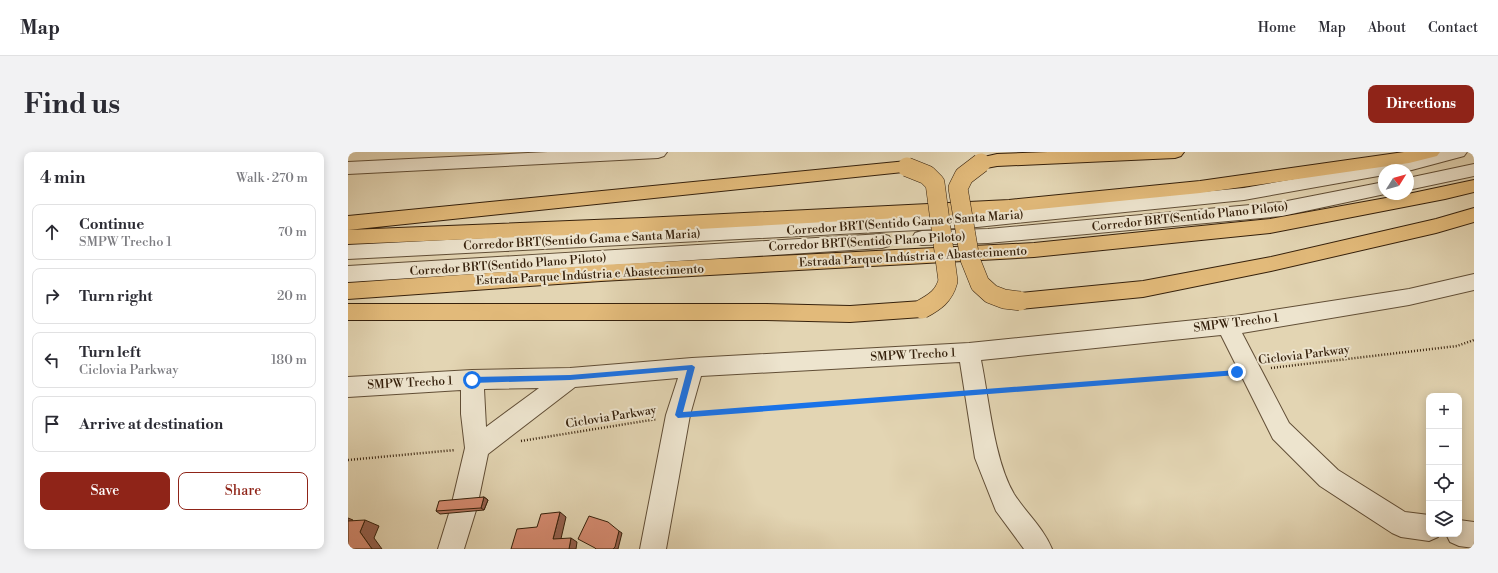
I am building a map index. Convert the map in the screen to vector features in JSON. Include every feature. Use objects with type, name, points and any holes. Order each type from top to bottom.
[{"type":"highway","points":[[1176,152],[996,160],[981,163],[965,173],[958,188],[970,259],[980,284],[991,294],[1004,299],[1020,301],[1143,289],[1271,264],[1436,226],[1474,215]]},
{"type":"highway","points":[[348,237],[643,225],[1009,206],[1200,187],[1409,157],[1431,152]]},
{"type":"highway","points":[[348,223],[907,167],[927,175],[935,183],[948,281],[945,292],[937,301],[922,309],[850,314],[766,312],[348,312]]},
{"type":"highway","name":"Estrada Parque Indústria e Abastecimento","points":[[348,291],[601,273],[1034,250],[1270,226],[1437,195],[1474,186]]},
{"type":"street","points":[[348,164],[372,157],[658,152]]},
{"type":"street","name":"Corredor BRT(Sentido Gama e Santa Maria)","points":[[348,252],[546,241],[908,225],[985,219],[1244,194],[1407,165],[1458,152]]},
{"type":"street","points":[[348,168],[372,157]]},
{"type":"street","points":[[1414,183],[1474,170]]},
{"type":"street","name":"Corredor BRT(Sentido Plano Piloto)","points":[[348,274],[912,239],[988,236],[1282,209],[1378,189]]},
{"type":"street","name":"SMPW Trecho 1","points":[[348,387],[472,380],[570,378],[692,367],[969,352],[1227,325],[1409,297],[1474,282]]},
{"type":"street","points":[[1227,325],[1281,430],[1286,436],[1329,478],[1401,524],[1426,528]]},
{"type":"street","points":[[969,352],[987,458],[1005,502],[1032,537],[1039,549]]},
{"type":"street","points":[[653,549],[678,415],[692,367]]},
{"type":"street","points":[[477,448],[570,378]]},
{"type":"street","points":[[451,549],[464,507],[477,448],[472,414],[472,380]]},
{"type":"street","points":[[1462,533],[1474,535]]},
{"type":"path","name":"Ciclovia Parkway","points":[[1268,369],[1457,346],[1474,340]]},
{"type":"path","points":[[993,391],[1237,372]]},
{"type":"path","name":"Ciclovia Parkway","points":[[516,442],[678,415],[961,393]]},
{"type":"path","points":[[348,460],[477,448]]},
{"type":"building","points":[[484,497],[481,508],[436,511],[439,501]]},
{"type":"building","points":[[560,512],[553,539],[571,538],[569,549],[511,549],[517,529],[537,527],[541,514]]},
{"type":"building","points":[[589,516],[608,522],[619,531],[615,547],[613,549],[596,549],[578,539]]},
{"type":"building","points":[[365,520],[360,532],[372,549],[348,549],[348,521]]},
{"type":"route","points":[[472,380],[570,378],[692,367],[678,415],[1237,372]]}]
